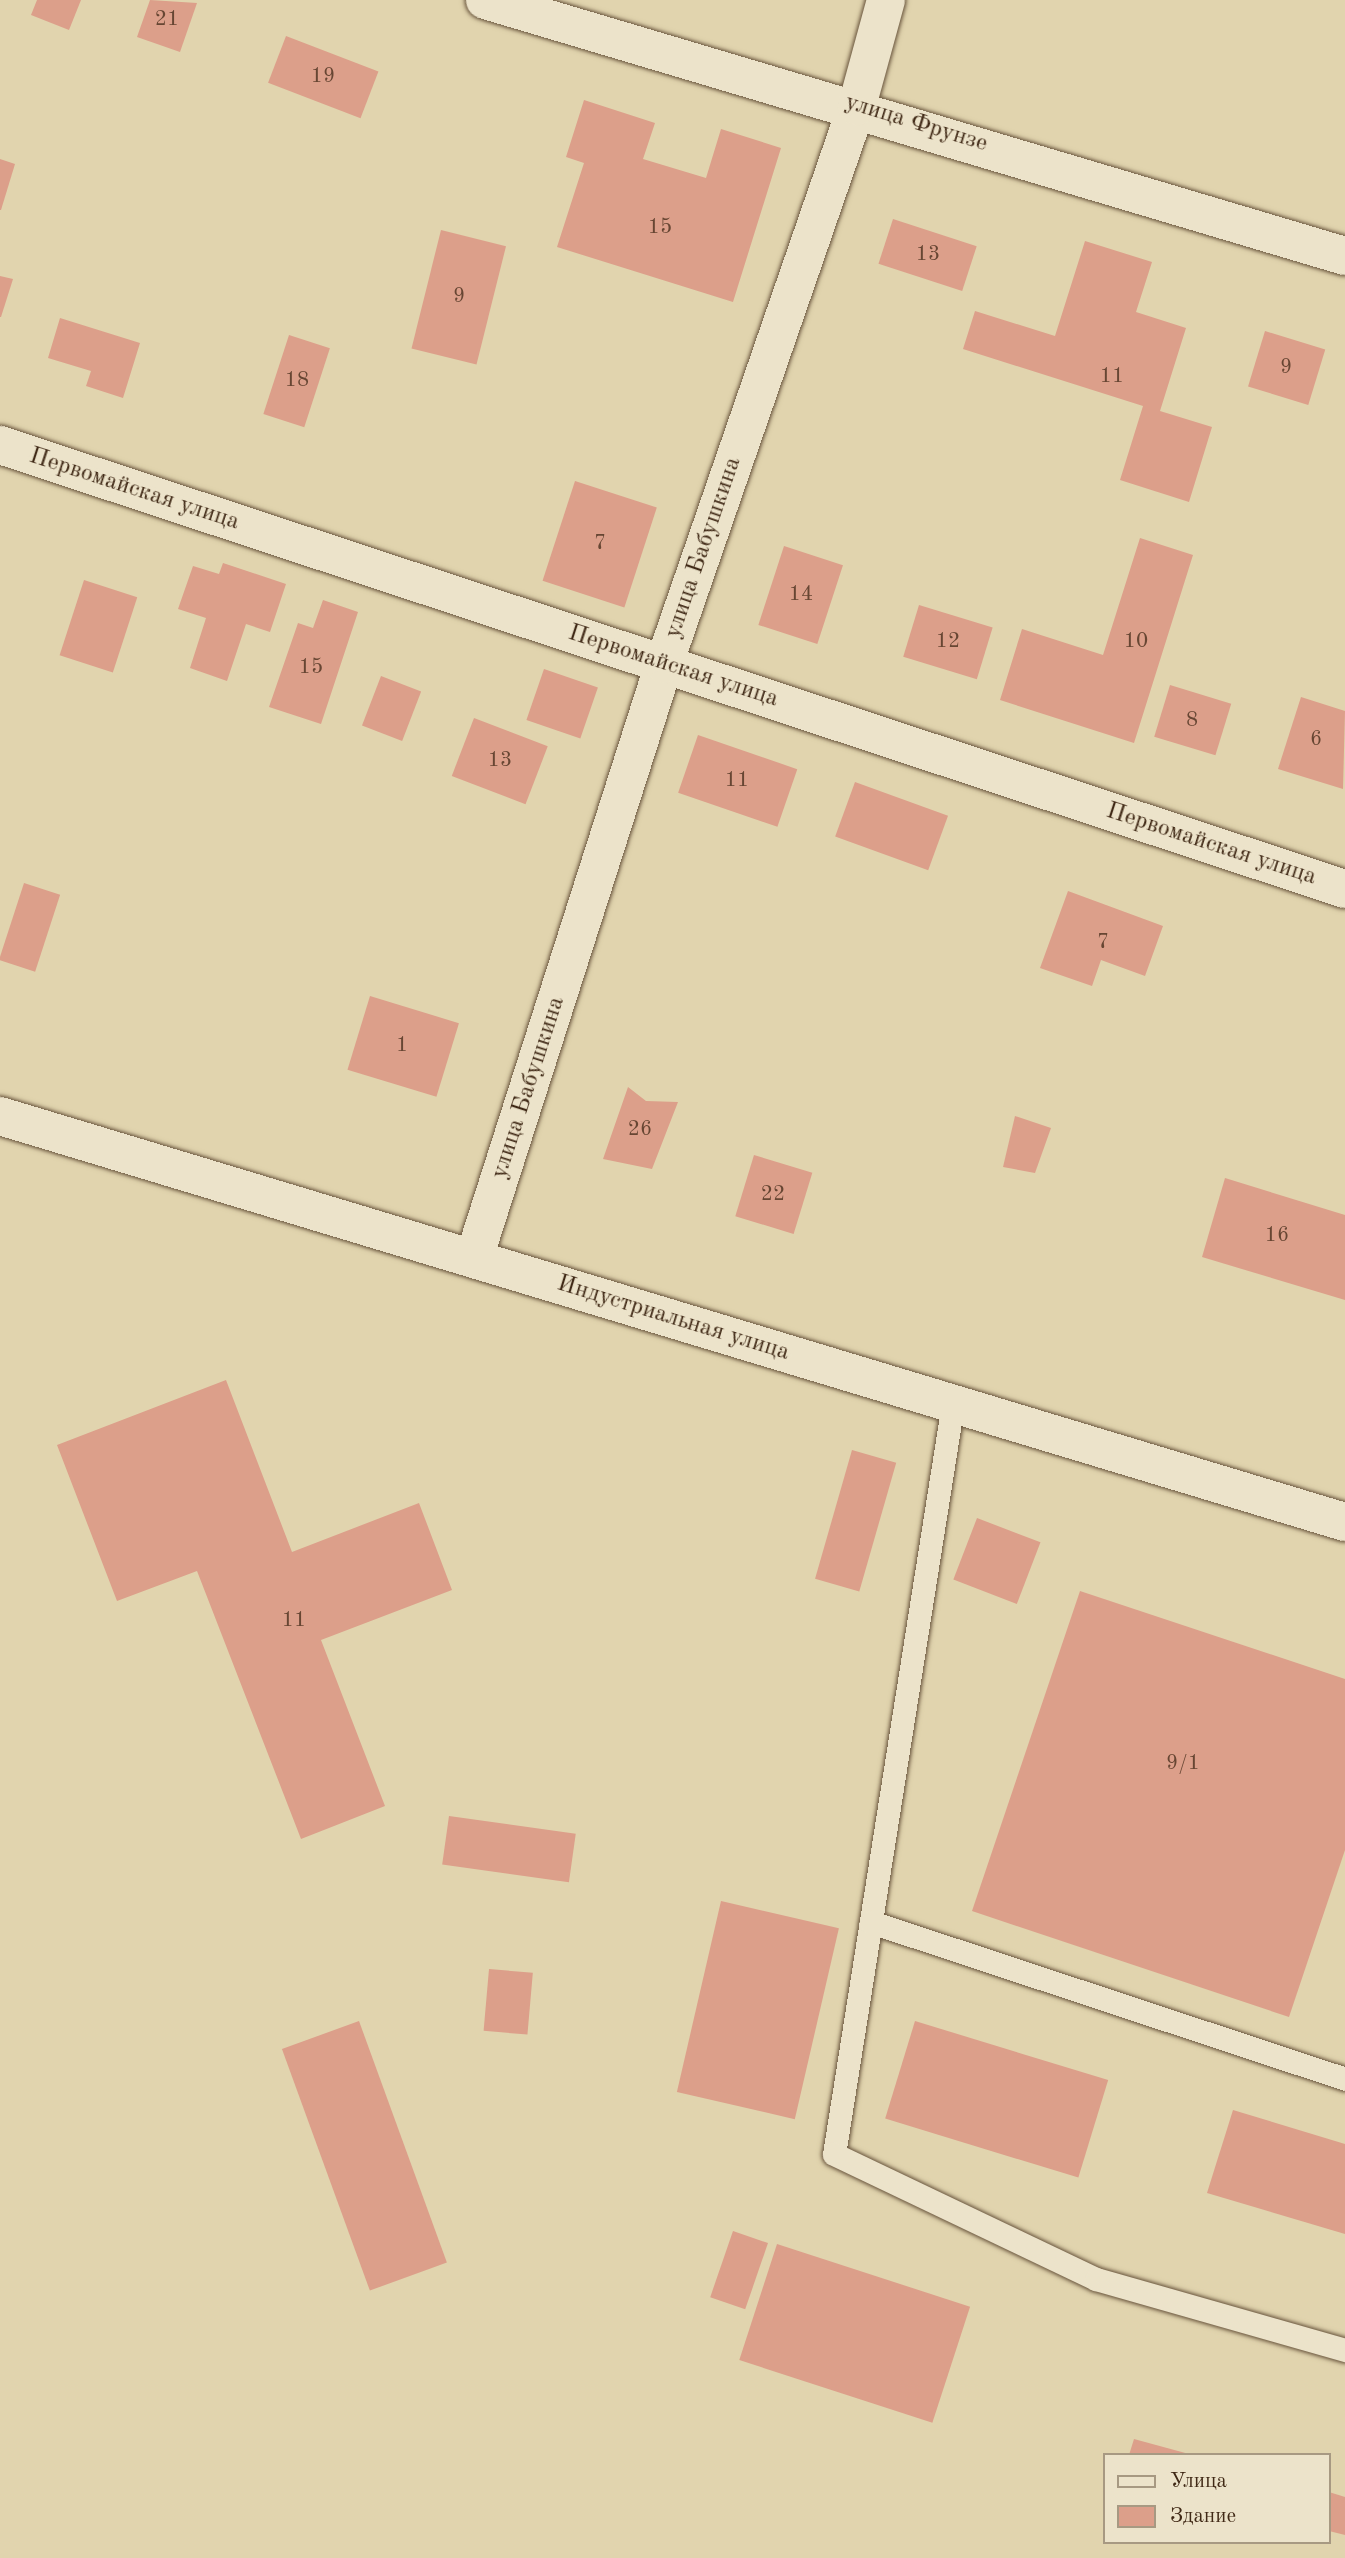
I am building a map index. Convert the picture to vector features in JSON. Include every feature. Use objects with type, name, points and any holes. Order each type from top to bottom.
[{"type":"street","name":"улица Фрунзе","points":[[485,0],[857,106],[1345,256]]},
{"type":"street","name":"улица Бабушкина","points":[[474,1258],[664,664],[857,106],[886,0]]},
{"type":"street","name":"Первомайская улица","points":[[0,445],[1345,889]]},
{"type":"street","name":"Индустриальная улица","points":[[0,1116],[1345,1522]]},
{"type":"lane","points":[[953,1404],[834,2154],[1096,2279],[1345,2350]]},
{"type":"lane","points":[[871,1922],[1345,2079]]},
{"type":"building","points":[[37,0],[81,0],[69,30],[31,15]]},
{"type":"building","points":[[150,0],[197,3],[180,52],[137,37]]},
{"type":"building","points":[[286,36],[378,71],[361,118],[268,83]]},
{"type":"building","points":[[584,100],[655,123],[643,159],[706,178],[721,129],[781,148],[733,302],[557,247],[584,163],[566,157]]},
{"type":"building","points":[[0,159],[15,164],[1,210],[0,210]]},
{"type":"building","points":[[893,219],[977,246],[962,291],[878,264]]},
{"type":"building","points":[[441,230],[506,246],[476,365],[411,348]]},
{"type":"building","points":[[1085,241],[1152,262],[1136,312],[1186,328],[1160,411],[1212,427],[1189,502],[1120,480],[1143,406],[963,349],[975,311],[1055,336]]},
{"type":"building","points":[[0,276],[13,279],[1,317],[0,317]]},
{"type":"building","points":[[60,318],[140,343],[123,398],[86,386],[91,371],[48,358]]},
{"type":"building","points":[[1265,331],[1325,349],[1308,405],[1248,386]]},
{"type":"building","points":[[289,335],[330,348],[304,427],[263,414]]},
{"type":"building","points":[[575,481],[657,508],[624,607],[543,581]]},
{"type":"building","points":[[1140,538],[1193,555],[1134,743],[1000,700],[1022,629],[1103,655]]},
{"type":"building","points":[[784,546],[843,565],[817,644],[758,625]]},
{"type":"building","points":[[223,563],[286,584],[270,632],[246,624],[227,681],[190,668],[206,618],[178,609],[193,566],[219,574]]},
{"type":"building","points":[[84,580],[137,597],[113,672],[60,655]]},
{"type":"building","points":[[323,600],[358,612],[321,724],[269,707],[298,623],[313,628]]},
{"type":"building","points":[[919,605],[993,628],[977,679],[903,657]]},
{"type":"building","points":[[544,669],[598,688],[580,739],[526,720]]},
{"type":"building","points":[[381,676],[421,691],[402,741],[362,725]]},
{"type":"building","points":[[1170,685],[1231,704],[1215,755],[1154,737]]},
{"type":"building","points":[[1301,697],[1345,711],[1343,789],[1278,769]]},
{"type":"building","points":[[474,718],[548,746],[526,804],[452,776]]},
{"type":"building","points":[[698,735],[797,769],[777,827],[678,793]]},
{"type":"building","points":[[855,782],[948,816],[928,870],[835,837]]},
{"type":"building","points":[[24,883],[60,895],[35,972],[0,960]]},
{"type":"building","points":[[1068,891],[1163,926],[1145,976],[1101,960],[1092,986],[1040,968]]},
{"type":"building","points":[[370,996],[459,1023],[436,1097],[347,1070]]},
{"type":"building","points":[[628,1087],[646,1101],[678,1102],[652,1169],[603,1159]]},
{"type":"building","points":[[1015,1116],[1051,1128],[1035,1173],[1003,1167]]},
{"type":"building","points":[[754,1155],[812,1173],[794,1234],[735,1216]]},
{"type":"building","points":[[1225,1178],[1345,1215],[1345,1300],[1202,1257]]},
{"type":"building","points":[[226,1380],[292,1552],[419,1503],[452,1590],[321,1640],[385,1806],[301,1839],[197,1571],[117,1601],[57,1445]]},
{"type":"building","points":[[852,1450],[896,1463],[859,1591],[815,1579]]},
{"type":"building","points":[[977,1518],[1040,1542],[1017,1604],[953,1580]]},
{"type":"building","points":[[1080,1591],[1345,1679],[1345,1850],[1289,2017],[972,1911]]},
{"type":"building","points":[[449,1816],[576,1834],[569,1882],[442,1865]]},
{"type":"building","points":[[721,1901],[839,1928],[795,2119],[677,2092]]},
{"type":"building","points":[[489,1969],[533,1973],[527,2035],[484,2031]]},
{"type":"building","points":[[359,2021],[447,2263],[370,2291],[282,2049]]},
{"type":"building","points":[[915,2021],[1108,2080],[1078,2178],[885,2119]]},
{"type":"building","points":[[1233,2110],[1345,2144],[1345,2234],[1207,2193]]},
{"type":"building","points":[[733,2231],[768,2243],[745,2309],[710,2297]]},
{"type":"building","points":[[777,2244],[970,2307],[932,2423],[739,2360]]},
{"type":"building","points":[[1134,2439],[1185,2453],[1130,2453]]},
{"type":"building","points":[[1331,2493],[1345,2497],[1345,2535],[1331,2532]]}]
